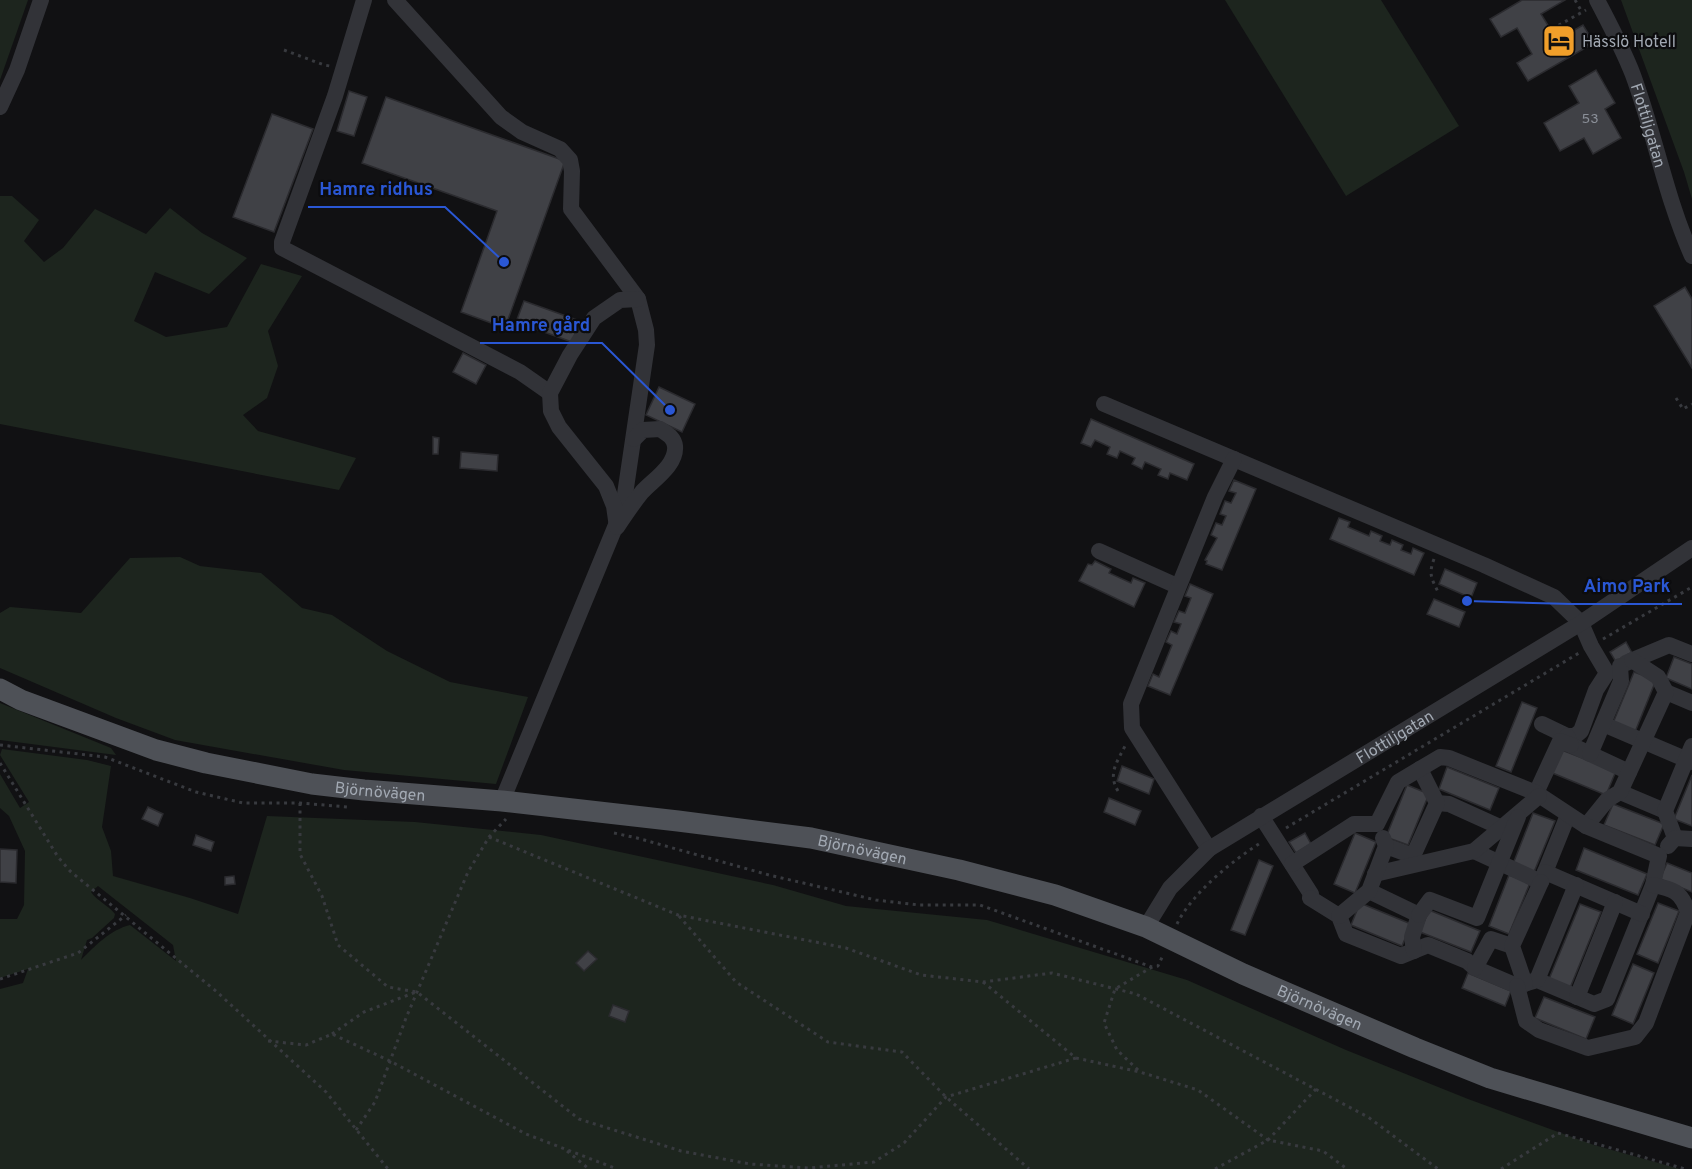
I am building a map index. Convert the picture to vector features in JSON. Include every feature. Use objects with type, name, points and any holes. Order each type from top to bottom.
[{"type":"main road","name":"Björnövägen","points":[[0,689],[21,700],[130,742],[206,763],[312,784],[502,812],[678,821],[811,838],[959,870],[1055,895],[1146,927],[1264,983],[1490,1078],[1692,1138]]},
{"type":"street","points":[[0,107],[17,70],[41,0]]},
{"type":"street","points":[[364,0],[335,96],[282,242],[282,248],[520,372],[550,393]]},
{"type":"street","points":[[395,0],[501,117],[522,132],[564,152],[570,160],[572,171],[571,209],[638,299],[646,330],[647,345],[623,508],[502,812]]},
{"type":"street","name":"Flottiljgatan","points":[[1598,2],[1620,44],[1634,78],[1679,226],[1692,256]]},
{"type":"street","points":[[617,527],[615,506],[606,486],[559,427],[551,411],[550,393],[570,355],[594,318],[620,300],[638,299]]},
{"type":"street","points":[[1104,404],[1554,597],[1581,623],[1591,646],[1620,666],[1658,677],[1666,692],[1692,703]]},
{"type":"street","points":[[617,527],[642,492],[666,468],[674,455],[673,438],[660,429],[643,430],[634,439]]},
{"type":"street","points":[[1209,849],[1132,728],[1131,704],[1177,586],[1234,459]]},
{"type":"street","name":"Flottiljgatan","points":[[1146,927],[1170,888],[1209,849],[1581,623],[1692,548]]},
{"type":"street","points":[[1099,551],[1177,586]]},
{"type":"street","points":[[1375,874],[1414,861],[1474,851],[1538,795],[1560,741],[1569,741],[1581,731],[1596,690],[1620,666],[1669,645],[1692,654]]},
{"type":"street","points":[[1590,754],[1621,681],[1620,666]]},
{"type":"street","points":[[1586,826],[1607,800],[1620,792],[1666,692]]},
{"type":"street","points":[[1542,724],[1590,754],[1629,772]]},
{"type":"street","points":[[1603,724],[1643,742],[1690,756],[1665,811],[1675,838]]},
{"type":"street","points":[[1414,861],[1386,846],[1377,824],[1398,782],[1440,758],[1449,758],[1538,795],[1586,826],[1659,856]]},
{"type":"street","points":[[1414,861],[1437,803],[1420,769]]},
{"type":"street","points":[[1620,792],[1665,811]]},
{"type":"street","points":[[1437,803],[1449,804],[1502,828]]},
{"type":"street","points":[[1478,918],[1519,813]]},
{"type":"street","points":[[1568,815],[1512,946],[1526,983],[1526,1021],[1539,1030],[1588,1048],[1635,1037],[1646,1023],[1688,912],[1684,899],[1673,889],[1653,885]]},
{"type":"street","points":[[1262,816],[1310,896],[1339,916],[1346,934],[1401,956],[1428,945],[1467,961],[1475,968],[1594,1004],[1607,999],[1653,885],[1659,856],[1675,838]]},
{"type":"street","points":[[1292,864],[1354,824],[1377,824]]},
{"type":"street","points":[[1675,838],[1692,839]]},
{"type":"street","points":[[1339,916],[1369,891],[1386,846]]},
{"type":"street","points":[[1474,851],[1499,863],[1576,885],[1642,914]]},
{"type":"street","points":[[1526,983],[1576,885]]},
{"type":"street","points":[[1369,891],[1419,915]]},
{"type":"street","points":[[1414,951],[1412,937],[1419,915],[1430,900],[1478,918],[1491,939],[1512,946]]},
{"type":"street","points":[[1577,997],[1615,902]]},
{"type":"street","points":[[1475,968],[1491,939]]},
{"type":"path","points":[[1575,0],[1582,12]]},
{"type":"path","points":[[1552,29],[1598,2]]},
{"type":"path","points":[[284,50],[324,65],[344,66]]},
{"type":"path","points":[[1676,398],[1683,409],[1692,404]]},
{"type":"path","points":[[1439,546],[1430,570],[1439,594]]},
{"type":"path","points":[[1140,1071],[1117,1050],[1104,1023],[1115,989],[1152,967],[1158,966],[1181,915],[1212,881],[1236,860],[1274,835],[1692,588]]},
{"type":"path","points":[[1118,791],[1112,775],[1132,728]]},
{"type":"path","points":[[0,745],[105,757],[196,792],[243,803],[300,803],[352,808]]},
{"type":"path","points":[[0,763],[58,857],[70,871],[218,992],[268,1041],[326,1092],[388,1169]]},
{"type":"path","points":[[300,803],[300,854],[321,896],[338,945],[388,987],[417,992],[579,1119],[681,1151],[750,1164],[809,1168],[874,1162],[904,1143],[946,1097],[1076,1058]]},
{"type":"path","points":[[357,1130],[375,1102],[417,992],[468,872],[502,812]]},
{"type":"path","points":[[603,831],[637,838],[769,875],[876,900],[919,905],[980,905],[1152,967]]},
{"type":"path","points":[[489,837],[678,915],[846,948],[921,975],[983,982],[1052,973],[1136,994],[1368,1117],[1438,1169]]},
{"type":"path","points":[[0,979],[78,953],[126,915]]},
{"type":"path","points":[[678,915],[736,982],[828,1042],[902,1052],[946,1097],[1029,1169]]},
{"type":"path","points":[[983,982],[1076,1058],[1140,1071],[1198,1090],[1268,1140],[1323,1151],[1347,1169]]},
{"type":"path","points":[[268,1041],[306,1045],[332,1034],[364,1012],[417,992]]},
{"type":"path","points":[[332,1034],[390,1061],[525,1134],[617,1169]]},
{"type":"path","points":[[1215,1169],[1268,1140],[1316,1089]]},
{"type":"path","points":[[1501,1169],[1558,1133],[1685,1169]]},
{"type":"path","points":[[564,1149],[589,1169]]},
{"type":"shaded area","points":[[0,0],[28,0],[0,80]]},
{"type":"shaded area","points":[[1225,0],[1381,0],[1459,126],[1346,196]]},
{"type":"shaded area","points":[[1621,0],[1692,0],[1692,199],[1684,172]]},
{"type":"shaded area","points":[[0,196],[12,196],[39,220],[24,241],[44,262],[63,248],[95,209],[146,234],[170,208],[202,233],[247,258],[209,294],[155,272],[134,321],[166,337],[227,327],[261,264],[302,276],[268,331],[278,366],[267,398],[243,415],[258,431],[356,458],[339,490],[0,424]]},
{"type":"shaded area","points":[[180,557],[200,566],[261,573],[302,608],[332,615],[387,651],[450,682],[528,697],[496,784],[344,770],[175,740],[116,718],[0,668],[0,613],[10,607],[81,613],[130,558]]},
{"type":"shaded area","points":[[0,703],[111,748],[116,755],[0,740]]},
{"type":"shaded area","points":[[2,749],[87,760],[111,766],[102,827],[111,851],[113,876],[238,914],[267,816],[415,822],[541,835],[773,885],[846,906],[987,920],[1187,980],[1346,1050],[1468,1099],[1594,1145],[1680,1169],[0,1169],[0,989],[23,983],[28,969],[0,978],[0,919],[17,919],[24,905],[25,851],[9,816],[0,808],[0,774],[20,808],[29,802],[0,755]],"holes":[[[98,886],[173,945],[176,961],[130,925],[109,935],[81,960],[87,940],[114,918],[115,914],[91,892]]]},
{"type":"building","name":"Hässlö Hotell","points":[[1522,0],[1565,0],[1541,14],[1557,40],[1583,25],[1594,43],[1528,81],[1517,63],[1532,54],[1517,28],[1501,37],[1490,19]]},
{"type":"building","points":[[1596,70],[1615,103],[1605,109],[1621,138],[1593,154],[1584,138],[1560,151],[1544,123],[1579,103],[1569,86]]},
{"type":"building","points":[[349,91],[367,97],[354,136],[337,131]]},
{"type":"building","points":[[386,97],[565,161],[505,328],[461,312],[497,211],[362,163]]},
{"type":"building","points":[[272,114],[313,129],[274,232],[233,217]]},
{"type":"building","points":[[1685,287],[1692,299],[1692,368],[1654,306]]},
{"type":"building","points":[[524,301],[580,321],[572,342],[516,322]]},
{"type":"building","points":[[463,353],[486,365],[476,384],[453,372]]},
{"type":"building","points":[[659,387],[695,404],[682,432],[646,415]]},
{"type":"building","points":[[1091,419],[1194,464],[1187,480],[1170,473],[1168,479],[1158,475],[1161,469],[1145,462],[1142,469],[1132,464],[1135,458],[1120,451],[1117,458],[1107,454],[1110,447],[1095,440],[1091,447],[1081,443]]},
{"type":"building","points":[[433,437],[439,438],[438,454],[433,454]]},
{"type":"building","points":[[461,452],[498,455],[497,471],[460,468]]},
{"type":"building","points":[[1234,480],[1256,489],[1222,570],[1206,564],[1205,560],[1217,538],[1211,535],[1216,523],[1222,525],[1226,516],[1220,514],[1225,501],[1231,503],[1236,493],[1229,491]]},
{"type":"building","points":[[1339,518],[1350,522],[1348,527],[1369,536],[1371,531],[1382,536],[1380,541],[1390,545],[1392,540],[1403,545],[1401,550],[1411,554],[1413,548],[1424,553],[1414,575],[1330,539]]},
{"type":"building","points":[[1095,561],[1111,569],[1109,573],[1131,583],[1133,578],[1145,583],[1134,607],[1079,581],[1088,564],[1092,565]]},
{"type":"building","points":[[1445,569],[1477,583],[1471,598],[1439,584]]},
{"type":"building","points":[[1190,584],[1213,594],[1170,695],[1148,686],[1153,674],[1159,677],[1172,645],[1166,642],[1171,631],[1177,634],[1181,624],[1174,622],[1179,611],[1185,613],[1191,598],[1185,596]]},
{"type":"building","points":[[1434,599],[1465,612],[1459,627],[1427,614]]},
{"type":"building","points":[[1626,642],[1632,653],[1616,662],[1610,652]]},
{"type":"building","points":[[1674,657],[1692,664],[1692,689],[1666,678]]},
{"type":"building","points":[[1634,672],[1656,680],[1635,732],[1613,723]]},
{"type":"building","points":[[1522,702],[1537,708],[1511,772],[1496,766]]},
{"type":"building","points":[[1559,749],[1616,771],[1606,795],[1550,772]]},
{"type":"building","points":[[1122,766],[1154,779],[1149,794],[1117,781]]},
{"type":"building","points":[[1447,767],[1499,788],[1490,810],[1439,789]]},
{"type":"building","points":[[1692,775],[1692,826],[1674,819]]},
{"type":"building","points":[[1407,785],[1429,794],[1408,845],[1386,837]]},
{"type":"building","points":[[1109,798],[1141,811],[1135,825],[1104,812]]},
{"type":"building","points":[[1613,804],[1664,824],[1655,845],[1604,825]]},
{"type":"building","points":[[148,807],[163,814],[158,826],[142,819]]},
{"type":"building","points":[[1533,813],[1555,821],[1534,872],[1513,864]]},
{"type":"building","points":[[1305,833],[1311,844],[1296,853],[1289,842]]},
{"type":"building","points":[[1355,833],[1376,842],[1355,893],[1334,884]]},
{"type":"building","points":[[196,835],[214,842],[211,851],[193,845]]},
{"type":"building","points":[[1584,848],[1647,874],[1638,895],[1576,870]]},
{"type":"building","points":[[0,849],[17,850],[16,883],[0,882]]},
{"type":"building","points":[[1259,860],[1273,866],[1245,935],[1231,930]]},
{"type":"building","points":[[1667,863],[1692,873],[1692,892],[1660,879]]},
{"type":"building","points":[[1509,875],[1530,883],[1509,934],[1489,926]]},
{"type":"building","points":[[234,876],[235,884],[225,885],[225,877]]},
{"type":"building","points":[[1360,903],[1411,924],[1402,946],[1351,925]]},
{"type":"building","points":[[1658,903],[1679,911],[1658,963],[1637,954]]},
{"type":"building","points":[[1580,904],[1601,912],[1570,988],[1549,979]]},
{"type":"building","points":[[1429,910],[1480,931],[1471,952],[1420,932]]},
{"type":"building","points":[[588,951],[597,959],[584,971],[576,963]]},
{"type":"building","points":[[1633,964],[1654,973],[1633,1024],[1612,1015]]},
{"type":"building","points":[[1468,973],[1511,991],[1505,1006],[1462,988]]},
{"type":"building","points":[[1544,997],[1595,1017],[1586,1039],[1535,1018]]},
{"type":"building","points":[[613,1005],[629,1011],[625,1022],[609,1016]]},
{"type":"place","name":"Hässlö Hotell","points":[[1559,41]]},
{"type":"place","name":"Hamre ridhus","points":[[504,262]]},
{"type":"place","name":"Hamre gård","points":[[670,410]]},
{"type":"place","name":"Aimo Park","points":[[1467,601]]}]
